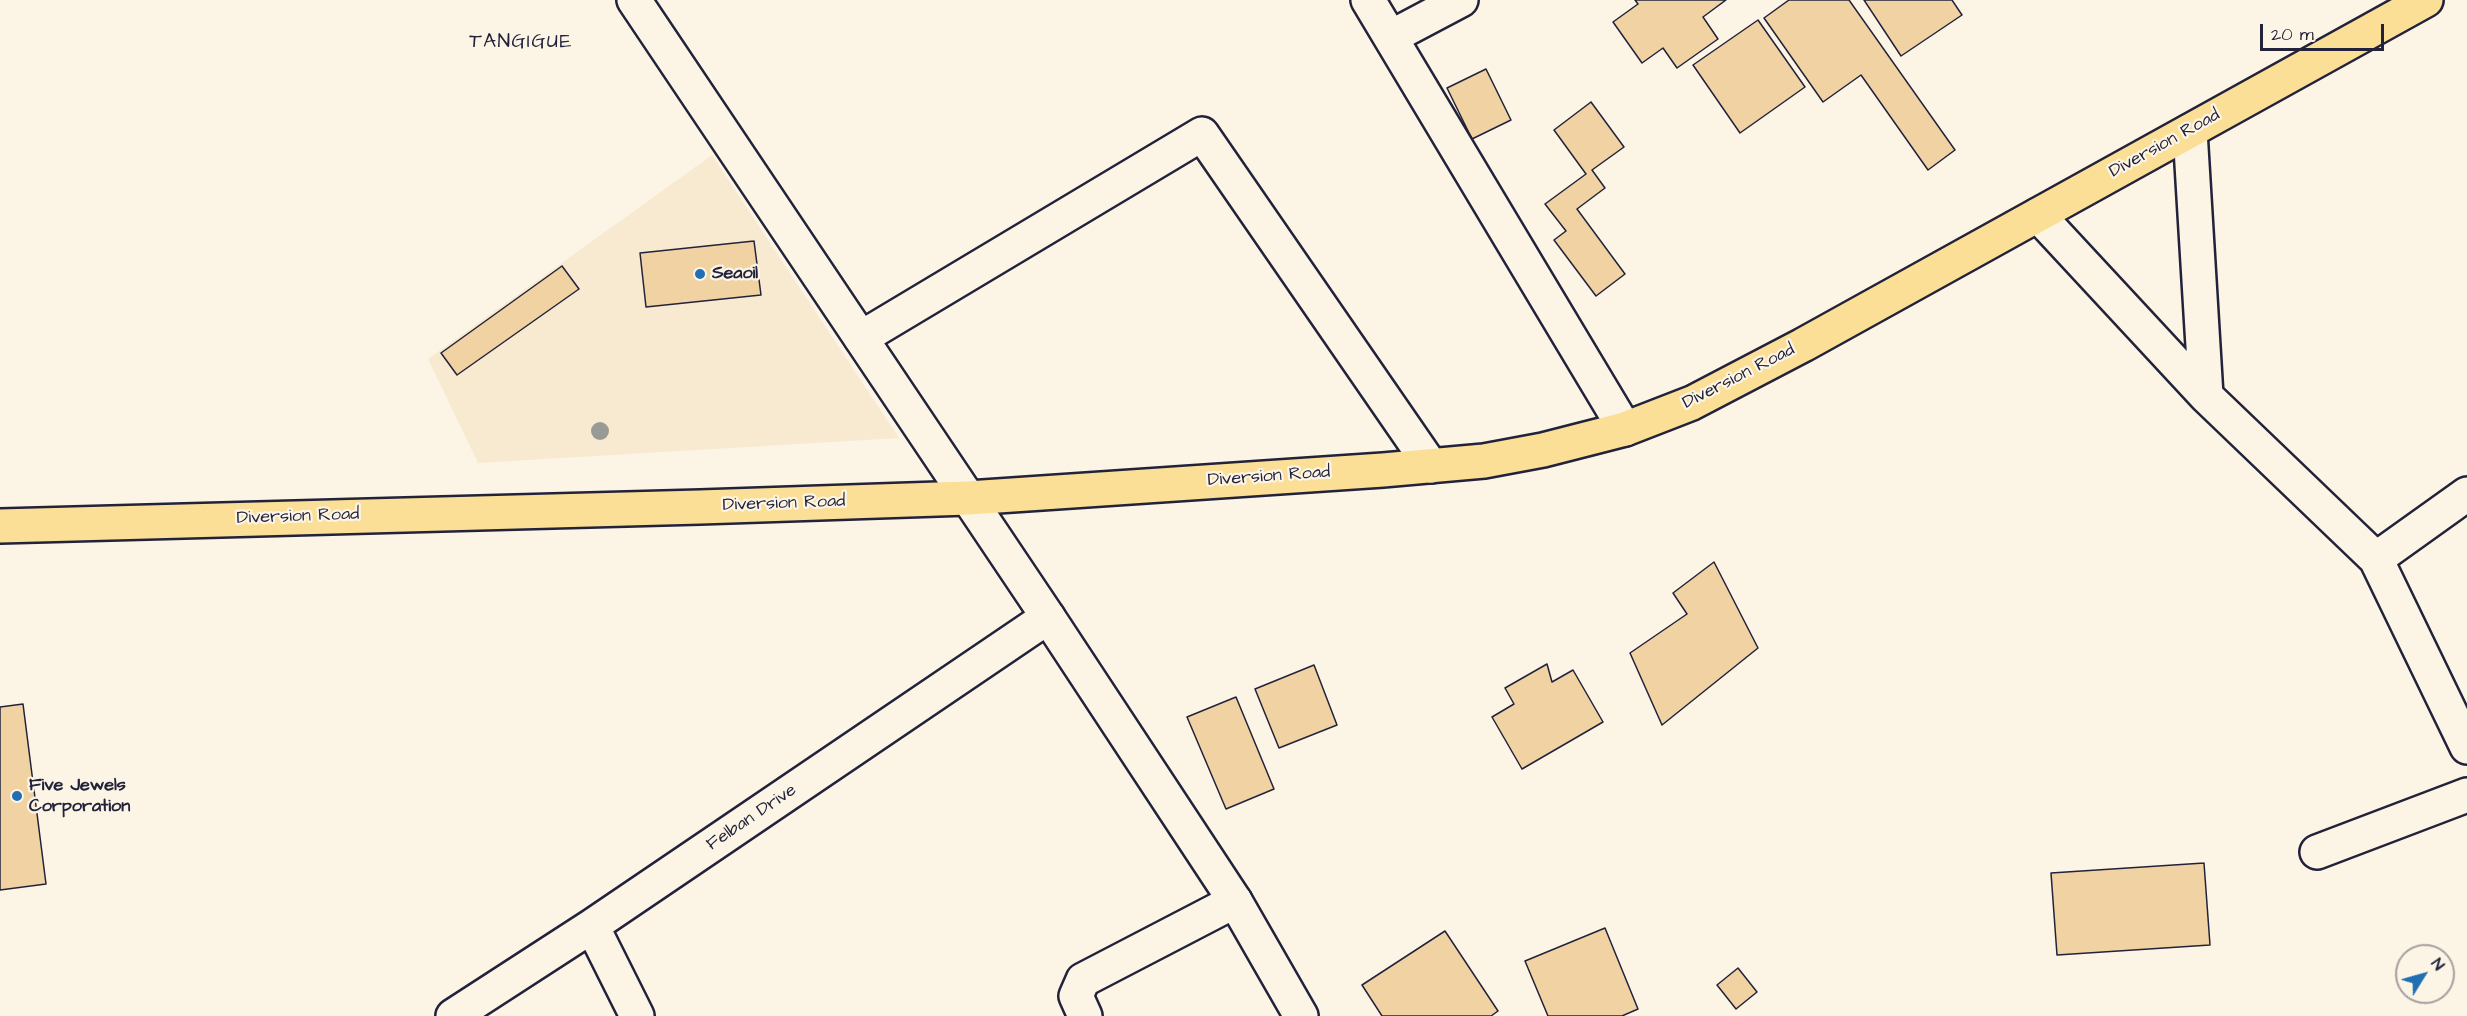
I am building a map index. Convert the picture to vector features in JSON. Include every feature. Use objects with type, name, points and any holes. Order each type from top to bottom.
[{"type":"highway","name":"Diversion Road","points":[[0,526],[968,498],[1431,466],[1484,461],[1543,450],[1625,429],[1702,398],[2426,0]]},
{"type":"street","points":[[634,0],[1048,617],[1235,901],[1301,1016]]},
{"type":"street","points":[[1368,0],[1625,429]]},
{"type":"street","points":[[1391,38],[1461,0]]},
{"type":"street","points":[[2190,131],[2206,396]]},
{"type":"street","points":[[861,338],[1202,134],[1431,466]]},
{"type":"street","points":[[2038,215],[2206,396],[2376,560],[2467,747]]},
{"type":"street","points":[[2376,560],[2467,494]]},
{"type":"street","name":"Felban Drive","points":[[453,1016],[592,926],[1048,617]]},
{"type":"street","points":[[2318,852],[2467,795]]},
{"type":"street","points":[[1085,1016],[1076,996],[1083,980],[1235,901]]},
{"type":"street","points":[[592,926],[637,1016]]},
{"type":"shaded area","points":[[712,155],[899,438],[478,463],[428,359]]},
{"type":"building","points":[[1635,0],[1726,0],[1703,17],[1718,39],[1677,68],[1663,48],[1642,63],[1613,22],[1638,4]]},
{"type":"building","points":[[1789,0],[1849,0],[1955,150],[1928,170],[1861,75],[1823,102],[1764,18]]},
{"type":"building","points":[[1864,0],[1952,0],[1962,15],[1901,56]]},
{"type":"building","points":[[1758,20],[1805,87],[1740,133],[1693,65]]},
{"type":"building","points":[[1486,69],[1511,120],[1472,139],[1447,88]]},
{"type":"building","points":[[1591,102],[1624,147],[1592,170],[1605,188],[1577,209],[1625,274],[1596,296],[1554,240],[1566,231],[1545,204],[1586,174],[1554,130]]},
{"type":"building","name":"Seaoil","points":[[754,241],[761,295],[646,307],[640,253]]},
{"type":"building","points":[[562,266],[579,289],[457,375],[441,353]]},
{"type":"building","points":[[1714,562],[1758,648],[1662,725],[1630,653],[1687,614],[1673,593]]},
{"type":"building","points":[[1547,664],[1552,682],[1573,670],[1603,722],[1522,769],[1492,717],[1514,704],[1505,688]]},
{"type":"building","points":[[1314,665],[1337,725],[1279,748],[1255,689]]},
{"type":"building","points":[[1236,697],[1274,789],[1226,809],[1187,717]]},
{"type":"building","name":"Five Jewels Corporation","points":[[23,704],[46,884],[0,890],[0,707]]},
{"type":"building","points":[[2204,863],[2210,945],[2057,955],[2051,873]]},
{"type":"building","points":[[1605,928],[1638,1009],[1622,1016],[1548,1016],[1525,961]]},
{"type":"building","points":[[1445,931],[1498,1011],[1491,1016],[1382,1016],[1362,985]]},
{"type":"building","points":[[1738,968],[1757,992],[1736,1009],[1717,985]]},
{"type":"place","name":"Seaoil","points":[[700,274]]},
{"type":"place","name":"Five Jewels Corporation","points":[[17,796]]},
{"type":"district","name":"TANGIGUE","points":[[521,43]]}]
